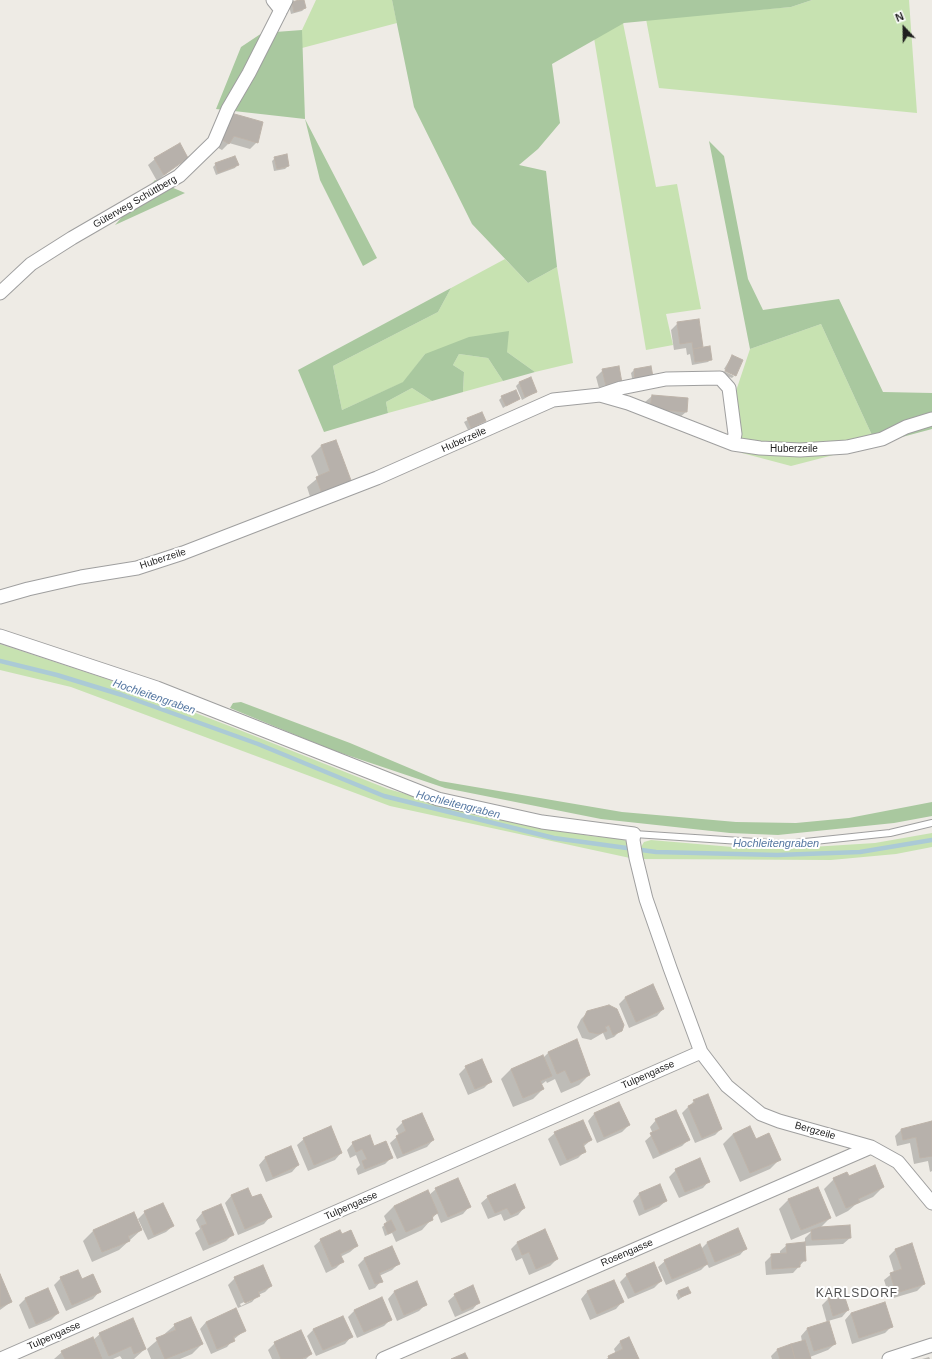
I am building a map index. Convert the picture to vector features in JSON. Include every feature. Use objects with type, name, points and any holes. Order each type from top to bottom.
[{"type":"street","name":"Güterweg Schüttberg","points":[[0,293],[31,264],[72,238],[180,176],[214,142],[228,109],[249,74],[280,3]]},
{"type":"street","points":[[600,395],[666,379],[720,378],[729,388],[735,434],[733,444]]},
{"type":"street","name":"Huberzeile","points":[[0,598],[36,587],[137,568],[183,553],[377,478],[553,400],[600,395],[628,403],[733,444],[760,448],[800,450],[847,447],[882,439],[906,427],[932,419]]},
{"type":"street","points":[[0,636],[157,688],[438,799],[542,822],[634,837]]},
{"type":"street","name":"Bergzeile","points":[[634,837],[636,858],[646,899],[701,1052],[727,1086],[761,1114],[779,1121],[871,1147],[898,1162],[926,1188],[932,1203]]},
{"type":"street","name":"Tulpengasse","points":[[1,1359],[701,1052]]},
{"type":"street","name":"Rosengasse","points":[[383,1359],[871,1147]]},
{"type":"street","points":[[889,1359],[932,1345]]},
{"type":"lane","points":[[634,837],[786,844],[890,833],[932,823]]},
{"type":"green space","points":[[316,0],[392,0],[397,23],[302,48],[302,30]]},
{"type":"green space","points":[[392,0],[812,0],[791,7],[624,23],[552,64],[560,123],[538,149],[519,165],[546,171],[557,267],[528,283],[472,224],[414,107]]},
{"type":"green space","points":[[812,0],[909,0],[917,113],[659,88],[646,19],[791,7]]},
{"type":"green space","points":[[623,23],[656,187],[677,184],[701,309],[666,314],[673,345],[646,350],[594,38]]},
{"type":"green space","points":[[302,30],[305,119],[216,109],[241,47],[262,33]]},
{"type":"green space","points":[[305,119],[377,258],[363,266],[320,180]]},
{"type":"green space","points":[[709,141],[724,156],[748,279],[763,310],[839,299],[883,392],[932,393],[932,429],[876,444],[821,324],[750,349]]},
{"type":"green space","points":[[155,180],[185,193],[115,225]]},
{"type":"green space","points":[[505,259],[528,283],[557,267],[573,363],[535,372],[507,352],[425,354],[404,382],[342,410],[333,366],[438,312],[451,288]]},
{"type":"green space","points":[[451,288],[438,312],[333,366],[342,410],[403,382],[425,354],[469,337],[509,331],[507,352],[535,372],[503,381],[488,358],[459,354],[453,365],[464,372],[463,392],[432,401],[412,388],[386,402],[388,413],[324,432],[298,370]]},
{"type":"green space","points":[[821,324],[876,444],[791,466],[742,453],[736,391],[750,349]]},
{"type":"green space","points":[[459,354],[488,358],[503,381],[463,392],[464,372],[453,365]]},
{"type":"green space","points":[[412,388],[432,401],[388,413],[386,402]]},
{"type":"green space","points":[[0,644],[110,680],[388,789],[492,818],[591,836],[622,839],[626,841],[630,858],[390,806],[71,687],[0,670]]},
{"type":"green space","points":[[241,702],[350,743],[440,781],[622,812],[736,822],[796,823],[849,818],[932,802],[932,816],[894,823],[778,835],[730,833],[601,819],[445,788],[332,750],[230,708],[233,703]]},
{"type":"green space","points":[[932,833],[932,847],[896,854],[831,860],[641,859],[641,847],[644,842],[651,840],[744,848],[780,849],[875,843]]},
{"type":"building","points":[[304,0],[306,8],[294,12],[292,2]]},
{"type":"building","points":[[231,113],[263,122],[258,143],[234,136],[229,144],[219,138]]},
{"type":"building","points":[[180,143],[188,158],[164,175],[154,158]]},
{"type":"building","points":[[287,154],[289,166],[277,169],[274,157]]},
{"type":"building","points":[[235,156],[239,165],[218,173],[215,163]]},
{"type":"building","points":[[699,319],[703,347],[693,349],[692,342],[680,344],[677,322]]},
{"type":"building","points":[[710,346],[712,360],[695,362],[693,349]]},
{"type":"building","points":[[732,355],[743,360],[736,376],[725,371]]},
{"type":"building","points":[[619,366],[622,383],[606,386],[602,369]]},
{"type":"building","points":[[651,366],[653,377],[635,380],[634,369]]},
{"type":"building","points":[[531,377],[537,392],[525,397],[519,382]]},
{"type":"building","points":[[516,390],[520,399],[506,406],[501,396]]},
{"type":"building","points":[[652,395],[688,398],[687,412],[650,409]]},
{"type":"building","points":[[482,412],[486,421],[471,428],[467,418]]},
{"type":"building","points":[[336,440],[352,483],[322,494],[316,477],[330,471],[321,445]]},
{"type":"building","points":[[653,984],[664,1009],[636,1022],[625,997]]},
{"type":"building","points":[[609,1005],[617,1009],[624,1025],[622,1031],[613,1035],[609,1025],[605,1027],[607,1031],[598,1034],[589,1032],[583,1020],[587,1011]]},
{"type":"building","points":[[577,1039],[590,1075],[571,1083],[565,1070],[557,1074],[548,1052]]},
{"type":"building","points":[[543,1055],[552,1076],[540,1081],[544,1089],[523,1098],[511,1069]]},
{"type":"building","points":[[482,1059],[492,1082],[475,1089],[465,1066]]},
{"type":"building","points":[[708,1094],[722,1129],[702,1138],[688,1106],[695,1103],[693,1100]]},
{"type":"building","points":[[619,1102],[630,1125],[604,1137],[594,1113]]},
{"type":"building","points":[[676,1110],[690,1140],[660,1154],[650,1133],[660,1129],[655,1119]]},
{"type":"building","points":[[422,1113],[434,1140],[403,1154],[396,1136],[406,1131],[402,1121]]},
{"type":"building","points":[[583,1120],[592,1140],[583,1144],[586,1152],[567,1160],[554,1132]]},
{"type":"building","points":[[932,1121],[932,1156],[920,1158],[916,1137],[903,1140],[901,1129]]},
{"type":"building","points":[[331,1126],[342,1153],[314,1165],[303,1138]]},
{"type":"building","points":[[750,1126],[756,1139],[769,1133],[781,1160],[750,1173],[733,1134]]},
{"type":"building","points":[[370,1135],[374,1146],[386,1141],[393,1158],[365,1169],[362,1161],[367,1159],[362,1149],[356,1152],[352,1142]]},
{"type":"building","points":[[291,1146],[299,1165],[273,1177],[265,1157]]},
{"type":"building","points":[[700,1158],[710,1182],[685,1192],[675,1169]]},
{"type":"building","points":[[875,1165],[884,1187],[858,1199],[860,1202],[846,1208],[833,1178],[847,1172],[849,1176]]},
{"type":"building","points":[[458,1178],[471,1207],[448,1217],[435,1188]]},
{"type":"building","points":[[515,1184],[525,1208],[511,1215],[507,1208],[495,1213],[487,1196]]},
{"type":"building","points":[[660,1184],[667,1201],[645,1210],[639,1193]]},
{"type":"building","points":[[818,1187],[831,1218],[801,1230],[788,1199]]},
{"type":"building","points":[[248,1188],[252,1197],[261,1194],[272,1217],[245,1229],[231,1195]]},
{"type":"building","points":[[428,1190],[438,1213],[432,1216],[433,1220],[406,1232],[394,1206]]},
{"type":"building","points":[[163,1203],[174,1226],[154,1235],[144,1211]]},
{"type":"building","points":[[221,1204],[234,1235],[209,1245],[201,1226],[207,1224],[202,1212]]},
{"type":"building","points":[[134,1212],[142,1230],[128,1236],[130,1241],[102,1252],[93,1230]]},
{"type":"building","points":[[391,1220],[396,1230],[388,1234],[384,1224]]},
{"type":"building","points":[[850,1225],[851,1238],[812,1240],[811,1230],[820,1227]]},
{"type":"building","points":[[738,1228],[747,1249],[715,1262],[707,1242]]},
{"type":"building","points":[[545,1229],[558,1259],[536,1269],[529,1252],[522,1255],[517,1242]]},
{"type":"building","points":[[340,1230],[342,1234],[351,1230],[358,1246],[340,1254],[344,1262],[332,1267],[320,1239]]},
{"type":"building","points":[[805,1242],[806,1261],[800,1261],[800,1267],[772,1269],[771,1254],[787,1253],[786,1244]]},
{"type":"building","points":[[912,1243],[925,1284],[896,1293],[890,1273],[902,1269],[895,1249]]},
{"type":"building","points":[[700,1244],[708,1264],[672,1279],[664,1260]]},
{"type":"building","points":[[392,1246],[400,1264],[379,1273],[383,1282],[375,1284],[364,1258]]},
{"type":"building","points":[[654,1262],[662,1281],[635,1293],[626,1274]]},
{"type":"building","points":[[263,1265],[272,1286],[258,1292],[260,1296],[245,1303],[234,1277]]},
{"type":"building","points":[[78,1270],[82,1279],[93,1274],[101,1292],[72,1305],[60,1277]]},
{"type":"building","points":[[0,1274],[12,1302],[0,1307]]},
{"type":"building","points":[[614,1280],[624,1302],[597,1314],[587,1291]]},
{"type":"building","points":[[417,1281],[427,1305],[404,1315],[394,1291]]},
{"type":"building","points":[[473,1285],[480,1303],[462,1311],[454,1294]]},
{"type":"building","points":[[688,1287],[691,1293],[681,1297],[678,1291]]},
{"type":"building","points":[[48,1288],[59,1313],[36,1324],[25,1298]]},
{"type":"building","points":[[844,1295],[849,1310],[833,1316],[828,1298]]},
{"type":"building","points":[[382,1297],[392,1320],[364,1332],[354,1310]]},
{"type":"building","points":[[885,1302],[893,1327],[859,1338],[851,1313]]},
{"type":"building","points":[[236,1308],[246,1331],[233,1337],[235,1341],[217,1349],[206,1322]]},
{"type":"building","points":[[343,1316],[353,1337],[323,1350],[313,1329]]},
{"type":"building","points":[[191,1317],[203,1344],[165,1359],[156,1338],[176,1330],[174,1324]]},
{"type":"building","points":[[133,1318],[146,1349],[134,1354],[131,1346],[109,1356],[99,1333]]},
{"type":"building","points":[[829,1321],[836,1344],[814,1351],[807,1328]]},
{"type":"building","points":[[301,1330],[312,1354],[301,1359],[281,1359],[274,1342]]},
{"type":"building","points":[[93,1337],[102,1359],[65,1359],[61,1351]]},
{"type":"building","points":[[629,1337],[639,1359],[609,1359],[608,1356],[623,1349],[620,1341]]},
{"type":"building","points":[[805,1340],[811,1359],[795,1359],[791,1344]]},
{"type":"building","points":[[791,1344],[795,1359],[780,1359],[777,1349]]},
{"type":"building","points":[[465,1353],[468,1359],[451,1359]]},
{"type":"waterway","name":"Hochleitengraben","points":[[0,661],[57,675],[122,695],[258,744],[384,796],[554,838],[656,852],[777,855],[860,852],[932,840]]},
{"type":"district","name":"KARLSDORF","points":[[857,1294]]}]
